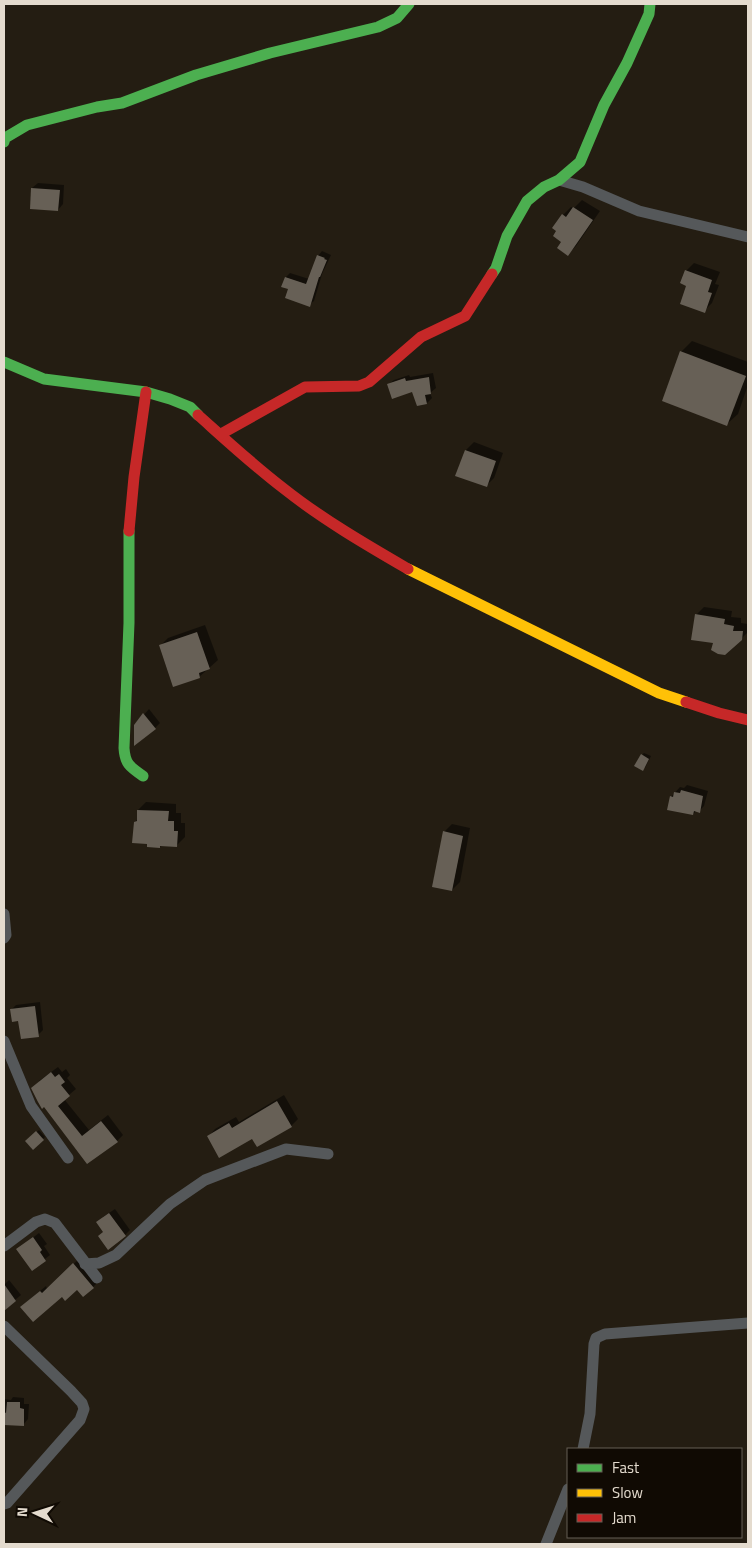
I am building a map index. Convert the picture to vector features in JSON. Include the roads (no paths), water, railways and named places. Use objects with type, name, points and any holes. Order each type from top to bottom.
[{"type":"street","points":[[4,142],[6,138],[27,125],[97,106],[122,103],[196,75],[270,52],[378,27],[397,18],[409,4]]},
{"type":"street","points":[[221,434],[305,387],[359,386],[368,382],[421,337],[465,316],[496,268],[507,236],[527,201],[544,186],[559,180],[580,162],[604,105],[627,63],[649,14],[650,4]]},
{"type":"street","points":[[559,180],[583,187],[639,211],[748,237]]},
{"type":"street","points":[[4,362],[44,379],[146,392],[190,407],[284,489],[349,534],[416,574],[659,693],[748,720]]},
{"type":"street","points":[[143,776],[128,766],[125,758],[124,740],[128,622],[128,540],[134,477],[146,392]]},
{"type":"street","points":[[4,914],[6,935],[4,938]]},
{"type":"street","points":[[4,1041],[31,1106],[68,1158]]},
{"type":"street","points":[[85,1264],[99,1264],[116,1255],[170,1204],[205,1180],[286,1149],[328,1154]]},
{"type":"street","points":[[4,1246],[36,1222],[45,1219],[55,1223],[97,1278]]},
{"type":"street","points":[[583,1448],[590,1414],[594,1344],[596,1338],[605,1334],[748,1323]]},
{"type":"street","points":[[4,1326],[72,1391],[82,1403],[84,1409],[80,1420],[7,1503],[4,1504]]},
{"type":"street","points":[[546,1544],[567,1492]]}]
